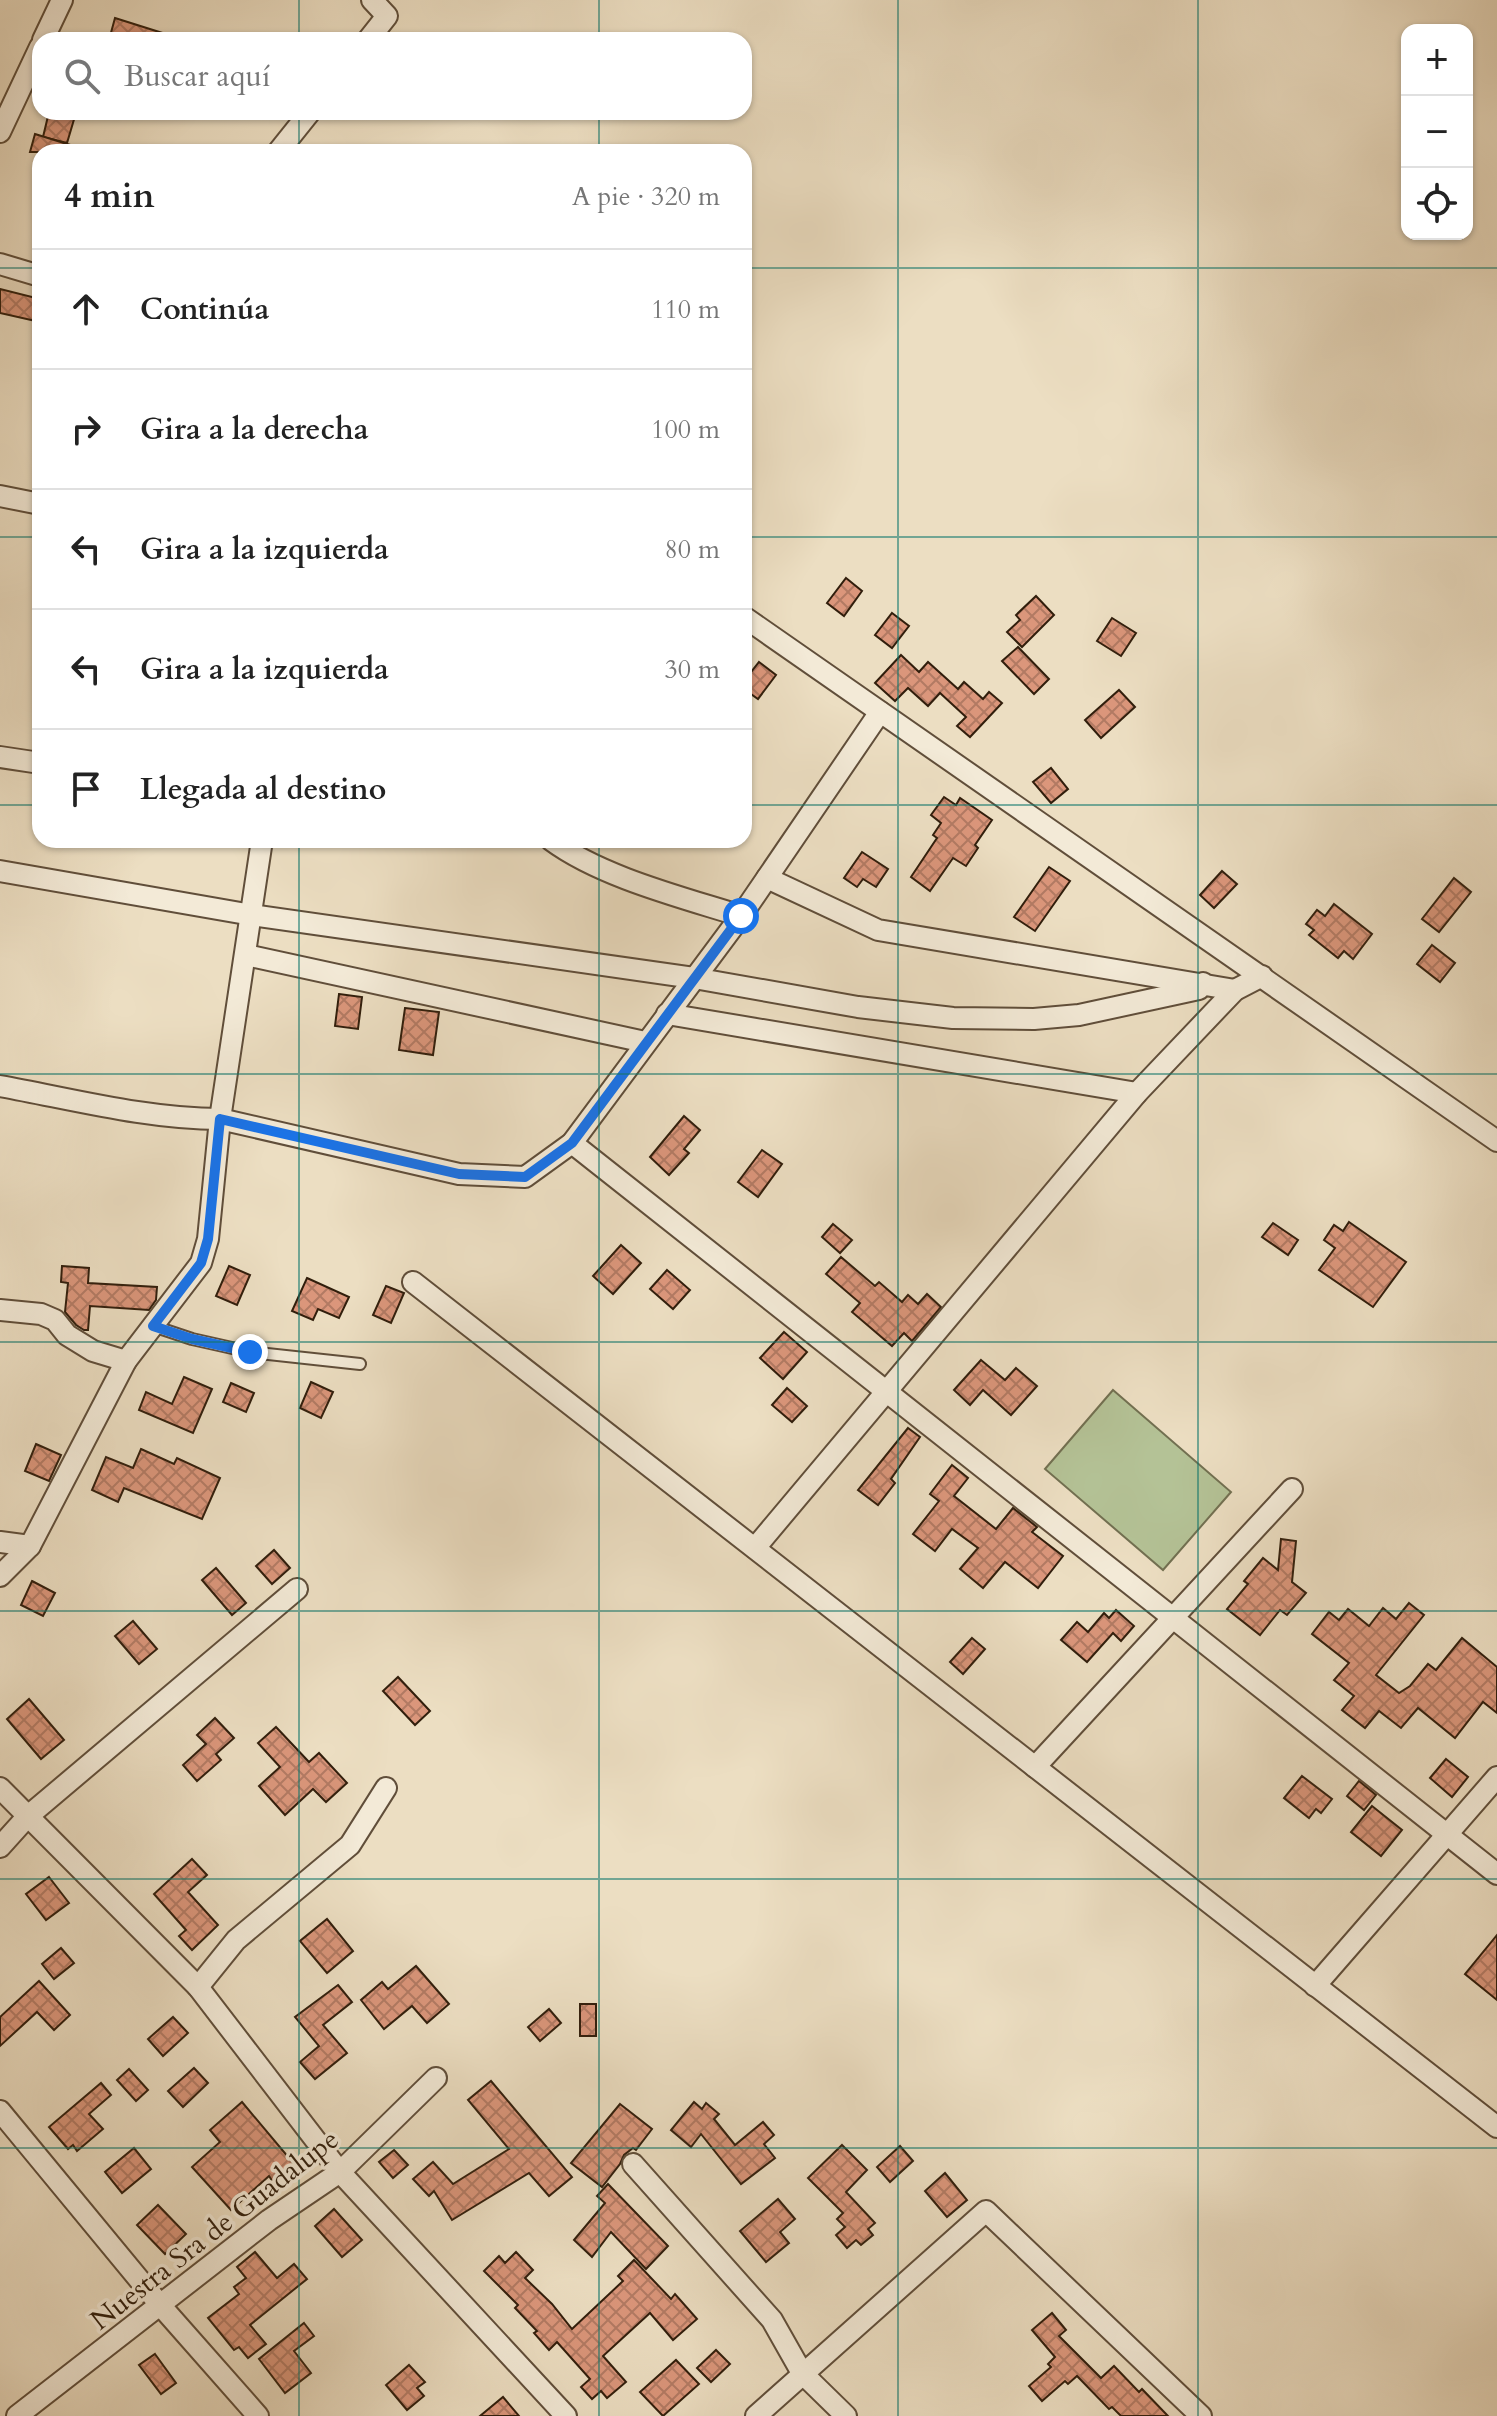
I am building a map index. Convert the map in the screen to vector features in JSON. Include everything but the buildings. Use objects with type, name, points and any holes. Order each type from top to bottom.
[{"type":"street","points":[[47,32],[62,0]]},
{"type":"street","points":[[372,0],[390,8],[374,32]]},
{"type":"street","points":[[0,132],[32,64]]},
{"type":"street","points":[[284,144],[304,120]]},
{"type":"street","points":[[0,264],[32,274]]},
{"type":"street","points":[[0,496],[32,502]]},
{"type":"street","points":[[752,623],[1497,1141]]},
{"type":"street","points":[[0,1086],[189,1119],[220,1119],[459,1174],[525,1177],[572,1143],[741,916],[880,712]]},
{"type":"street","points":[[0,757],[32,762]]},
{"type":"street","points":[[0,1576],[30,1546],[126,1361],[201,1263],[208,1239],[220,1119],[261,848]]},
{"type":"street","points":[[562,848],[640,883],[741,916]]},
{"type":"street","points":[[0,871],[252,915],[694,978],[858,1007],[953,1018],[1034,1019],[1079,1015],[1199,989],[1203,983]]},
{"type":"street","points":[[767,878],[878,930],[1235,990]]},
{"type":"street","points":[[246,955],[645,1042]]},
{"type":"street","points":[[755,1548],[1137,1093],[1235,990],[1262,976]]},
{"type":"street","points":[[667,1014],[1137,1093]]},
{"type":"street","points":[[572,1143],[1497,1874]]},
{"type":"street","points":[[413,1282],[1497,2127]]},
{"type":"street","points":[[0,1310],[41,1314],[55,1320],[67,1335],[93,1351],[126,1361]]},
{"type":"street","points":[[1035,1767],[1292,1489]]},
{"type":"street","points":[[0,1542],[30,1546]]},
{"type":"street","points":[[0,1847],[27,1817],[297,1589]]},
{"type":"street","points":[[1315,1986],[1497,1777]]},
{"type":"street","points":[[0,1788],[198,1987],[340,2172],[566,2416]]},
{"type":"street","points":[[198,1987],[236,1940],[350,1845],[386,1788]]},
{"type":"street","name":"Nuestra Sra de Guadalupe","points":[[17,2416],[269,2220],[340,2172],[436,2078]]},
{"type":"street","points":[[0,2111],[161,2306],[258,2416]]},
{"type":"street","points":[[633,2164],[772,2320],[802,2373],[846,2416]]},
{"type":"street","points":[[756,2416],[986,2211],[1201,2416]]},
{"type":"lane","points":[[153,1326],[192,1339],[250,1352],[360,1364]]},
{"type":"green space","points":[[1113,1390],[1231,1492],[1163,1570],[1045,1469]]},
{"type":"route","points":[[250,1352],[192,1339],[153,1326],[201,1263],[208,1239],[220,1119],[459,1174],[525,1177],[572,1143],[741,916]]}]
